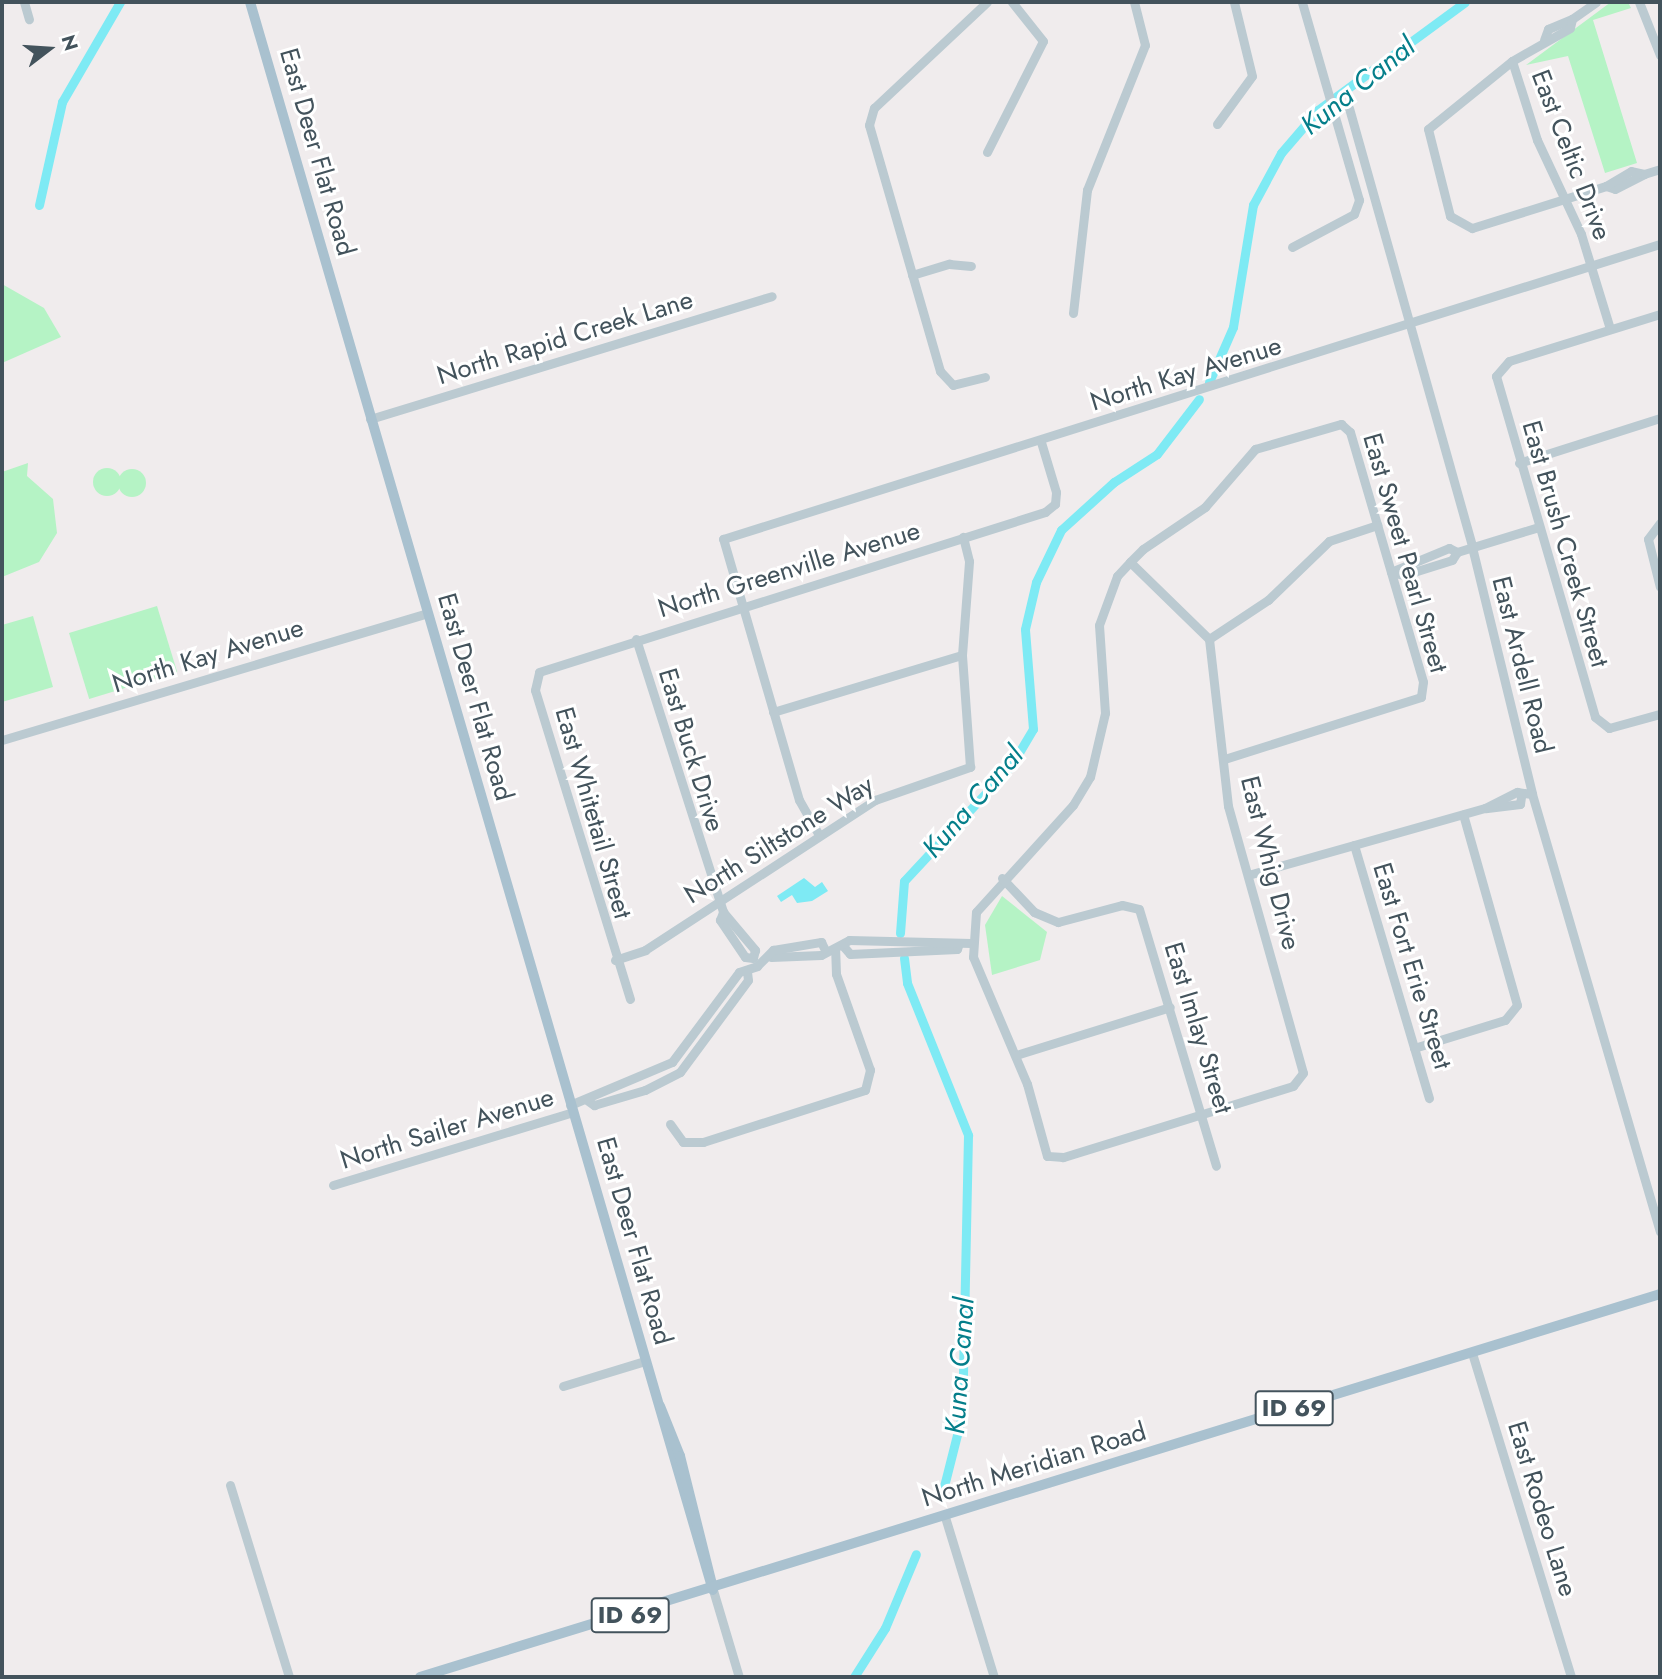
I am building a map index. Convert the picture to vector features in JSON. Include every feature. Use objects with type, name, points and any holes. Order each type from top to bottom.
[{"type":"main road","name":"East Deer Flat Road","points":[[250,2],[713,1590]]},
{"type":"main road","name":"North Meridian Road","points":[[420,1677],[713,1590],[1660,1294]]},
{"type":"street","points":[[24,2],[29,19]]},
{"type":"street","points":[[985,377],[947,382],[912,275],[870,113],[987,2]]},
{"type":"street","points":[[987,152],[1043,41],[1012,2]]},
{"type":"street","points":[[1073,313],[1087,190],[1145,45],[1134,2]]},
{"type":"street","points":[[1217,124],[1252,76],[1234,2]]},
{"type":"street","points":[[1292,247],[1354,214],[1359,200],[1302,2]]},
{"type":"street","points":[[1596,2],[1572,19],[1570,27],[1512,61],[1428,130],[1450,216],[1459,225],[1472,228],[1564,197],[1606,186],[1615,189],[1660,169]]},
{"type":"street","points":[[1639,2],[1660,55]]},
{"type":"street","name":"East Celtic Drive","points":[[1512,61],[1590,264],[1610,329]]},
{"type":"street","name":"East Ardell Road","points":[[1349,108],[1472,547],[1532,794],[1660,1232]]},
{"type":"street","name":"North Kay Avenue","points":[[743,606],[723,538],[1041,442],[1590,264],[1660,244]]},
{"type":"street","points":[[912,275],[948,264],[971,266]]},
{"type":"street","name":"North Rapid Creek Lane","points":[[370,419],[772,296]]},
{"type":"street","points":[[1610,329],[1660,314]]},
{"type":"street","name":"East Brush Creek Street","points":[[1610,329],[1500,369],[1496,383],[1595,717],[1604,726],[1660,714]]},
{"type":"street","points":[[1520,463],[1660,418]]},
{"type":"street","name":"East Sweet Pearl Street","points":[[1130,562],[1205,507],[1255,449],[1341,424],[1350,432],[1423,682],[1421,697],[1224,759]]},
{"type":"street","name":"North Greenville Avenue","points":[[536,677],[545,668],[963,537],[1055,504],[1041,442]]},
{"type":"street","points":[[1660,523],[1650,532],[1660,587]]},
{"type":"street","points":[[1202,1114],[1063,1157],[1047,1156],[1016,1055],[971,943],[976,912],[1002,878],[1073,805],[1099,756],[1105,713],[1099,625],[1108,592],[1130,562],[1209,639],[1268,600],[1329,541],[1377,525]]},
{"type":"street","points":[[1391,572],[1404,575],[1452,560],[1457,552],[1539,527]]},
{"type":"street","points":[[773,712],[962,655],[970,561],[963,537]]},
{"type":"street","points":[[743,606],[802,807],[819,835]]},
{"type":"street","name":"North Kay Avenue","points":[[2,740],[427,612]]},
{"type":"street","name":"East Buck Drive","points":[[636,639],[718,902],[723,912],[755,950],[755,962]]},
{"type":"street","name":"East Whig Drive","points":[[1202,1114],[1301,1079],[1303,1066],[1228,806],[1209,639]]},
{"type":"street","name":"North Siltstone Way","points":[[615,960],[645,950],[875,800],[970,767],[962,655]]},
{"type":"street","name":"East Whitetail Street","points":[[536,677],[615,960],[630,999]]},
{"type":"street","points":[[1248,875],[1485,808],[1504,796],[1521,797],[1532,794]]},
{"type":"street","points":[[1414,1048],[1515,1012],[1463,814]]},
{"type":"street","name":"East Fort Erie Street","points":[[1354,845],[1429,1098]]},
{"type":"street","name":"East Imlay Street","points":[[1002,878],[1034,912],[1058,922],[1134,905],[1170,1007],[1216,1166]]},
{"type":"street","points":[[755,962],[771,957],[821,955],[824,948],[839,947],[850,954],[957,949],[959,943],[971,943]]},
{"type":"street","points":[[670,1124],[683,1142],[703,1142],[860,1094],[870,1085],[836,974],[839,947]]},
{"type":"street","name":"North Sailer Avenue","points":[[333,1185],[572,1109],[587,1100],[594,1105],[645,1090],[680,1072],[748,980],[747,972],[755,962]]},
{"type":"street","points":[[1016,1055],[1170,1007]]},
{"type":"street","name":"East Rodeo Lane","points":[[1472,1353],[1571,1677]]},
{"type":"street","points":[[563,1385],[645,1361]]},
{"type":"street","points":[[230,1485],[289,1677]]},
{"type":"street","points":[[945,1517],[994,1677]]},
{"type":"street","name":"East Deer Flat Road","points":[[713,1590],[739,1677]]},
{"type":"green space","points":[[1611,2],[1628,2],[1631,8],[1593,20],[1637,163],[1605,173],[1568,56],[1526,65]]},
{"type":"green space","points":[[2,284],[44,308],[61,337],[2,363]]},
{"type":"green space","points":[[28,463],[27,476],[53,499],[57,533],[39,562],[2,577],[2,472]]},
{"type":"green space","points":[[107,468],[117,472],[121,482],[117,492],[107,496],[97,492],[93,482],[97,472]]},
{"type":"green space","points":[[132,469],[142,473],[146,483],[142,493],[132,497],[122,493],[118,483],[122,473]]},
{"type":"green space","points":[[157,606],[177,672],[89,699],[69,633]]},
{"type":"green space","points":[[33,616],[53,687],[2,702],[2,625]]},
{"type":"green space","points":[[1002,896],[1047,932],[1040,960],[992,975],[985,925]]},
{"type":"water","points":[[804,878],[815,887],[822,882],[828,891],[812,901],[797,903],[792,895],[781,902],[777,896]]},
{"type":"waterway","points":[[39,205],[62,102],[120,2]]},
{"type":"waterway","name":"Kuna Canal","points":[[1209,382],[1233,327],[1253,205],[1281,153],[1318,110],[1465,2]]},
{"type":"waterway","name":"Kuna Canal","points":[[900,933],[904,881],[1011,766],[1033,729],[1025,629],[1036,582],[1061,530],[1114,482],[1157,454],[1199,399]]},
{"type":"waterway","name":"Kuna Canal","points":[[904,958],[907,983],[968,1135],[962,1415],[943,1490]]},
{"type":"waterway","name":"Kuna Canal","points":[[854,1677],[885,1628],[916,1554]]}]
